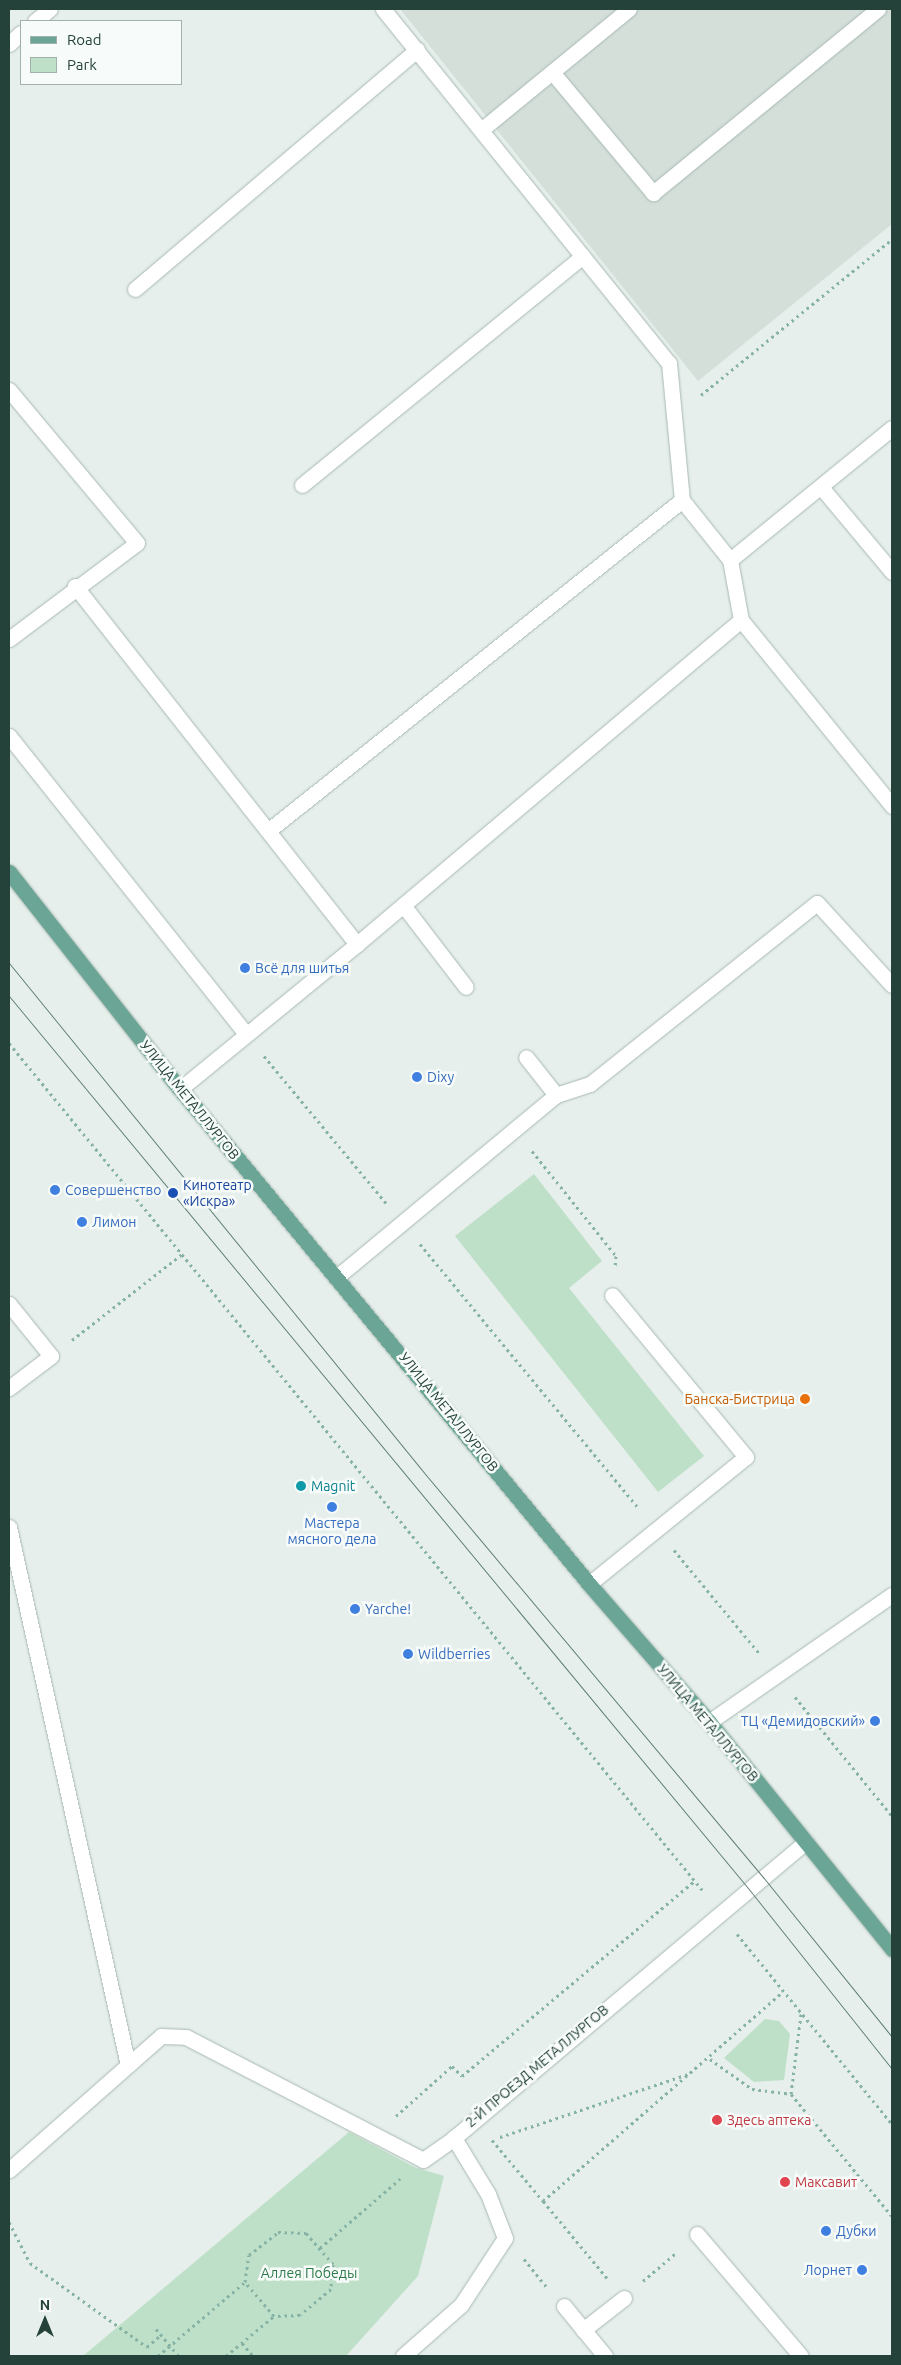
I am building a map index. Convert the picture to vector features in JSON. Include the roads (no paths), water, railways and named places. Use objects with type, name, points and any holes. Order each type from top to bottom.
[{"type":"main road","name":"УЛИЦА МЕТАЛЛУРГОВ","points":[[9,872],[180,1089],[338,1276],[589,1584],[709,1722],[892,1949]]},
{"type":"street","points":[[37,20],[50,9]]},
{"type":"street","points":[[383,9],[669,362],[682,500],[730,560],[741,620],[892,806]]},
{"type":"street","points":[[481,130],[629,9]]},
{"type":"street","points":[[552,72],[654,193],[878,9]]},
{"type":"street","points":[[9,44],[20,34]]},
{"type":"street","points":[[135,289],[417,50]]},
{"type":"street","points":[[302,485],[583,256]]},
{"type":"street","points":[[9,390],[137,543],[76,586],[9,638]]},
{"type":"street","points":[[730,560],[892,428]]},
{"type":"street","points":[[821,487],[892,572]]},
{"type":"street","points":[[268,830],[682,500]]},
{"type":"street","points":[[76,586],[357,944]]},
{"type":"street","points":[[180,1089],[403,906],[741,620]]},
{"type":"street","points":[[9,736],[246,1034]]},
{"type":"street","points":[[338,1276],[556,1095],[590,1084],[817,903],[892,985]]},
{"type":"street","points":[[403,906],[466,987]]},
{"type":"street","points":[[526,1057],[556,1095]]},
{"type":"street","points":[[589,1584],[746,1457],[612,1295]]},
{"type":"street","points":[[9,1304],[51,1356],[9,1388]]},
{"type":"street","points":[[9,1527],[128,2065]]},
{"type":"street","points":[[709,1722],[892,1595]]},
{"type":"street","name":"2-Й ПРОЕЗД МЕТАЛЛУРГОВ","points":[[403,2356],[461,2305],[505,2238],[488,2194],[454,2138],[720,1912],[806,1842]]},
{"type":"street","points":[[9,2170],[161,2036],[186,2037],[423,2160],[454,2138]]},
{"type":"street","points":[[698,2234],[801,2356]]},
{"type":"street","points":[[583,2330],[624,2298]]},
{"type":"street","points":[[564,2306],[606,2356]]},
{"type":"tram line","points":[[9,963],[426,1475],[763,1877],[892,2037]]},
{"type":"tram line","points":[[9,996],[748,1888],[892,2069]]},
{"type":"place","name":"Всё для шитья","points":[[245,968]]},
{"type":"place","name":"Dixy","points":[[417,1077]]},
{"type":"place","name":"Совершенство","points":[[55,1190]]},
{"type":"place","name":"Кинотеатр «Искра»","points":[[173,1193]]},
{"type":"place","name":"Лимон","points":[[82,1222]]},
{"type":"place","name":"Банска-Бистрица","points":[[805,1399]]},
{"type":"place","name":"Magnit","points":[[301,1486]]},
{"type":"place","name":"Мастера мясного дела","points":[[332,1507]]},
{"type":"place","name":"Yarche!","points":[[355,1609]]},
{"type":"place","name":"Wildberries","points":[[408,1654]]},
{"type":"place","name":"ТЦ «Демидовский»","points":[[875,1721]]},
{"type":"place","name":"Здесь аптека","points":[[717,2120]]},
{"type":"place","name":"Максавит","points":[[785,2182]]},
{"type":"place","name":"Дубки","points":[[826,2231]]},
{"type":"place","name":"Лорнет","points":[[862,2270]]},
{"type":"park label","name":"Аллея Победы","points":[[309,2273]]}]
